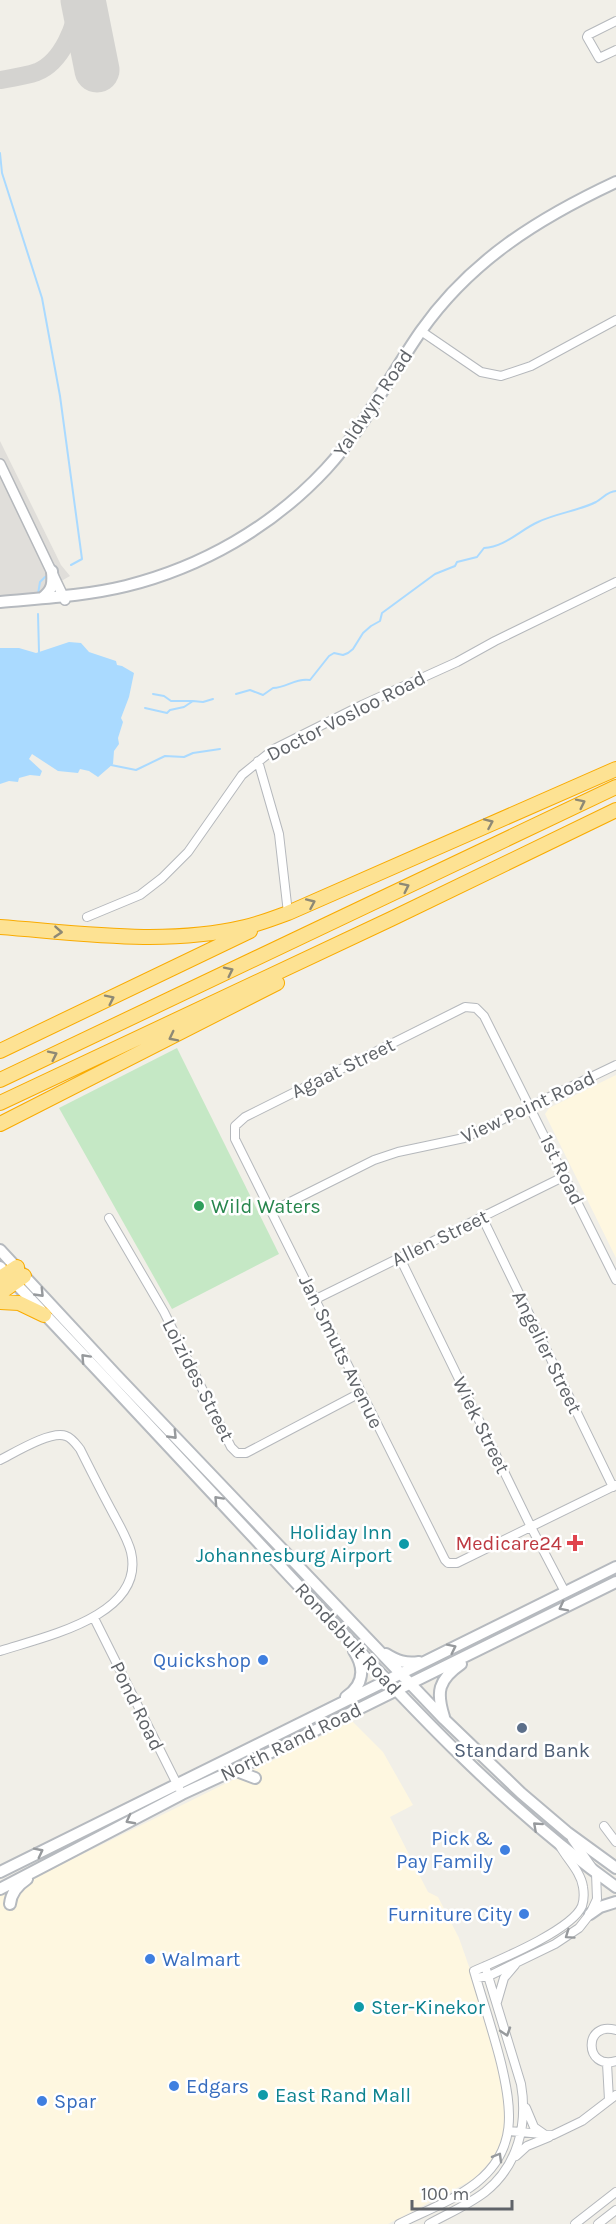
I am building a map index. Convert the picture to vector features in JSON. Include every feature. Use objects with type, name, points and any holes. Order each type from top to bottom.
[{"type":"highway","points":[[0,1051],[288,913],[616,769]]},
{"type":"highway","points":[[0,1080],[616,786]]},
{"type":"highway","points":[[0,1103],[616,810]]},
{"type":"highway","points":[[0,927],[111,936],[161,937],[211,933],[245,927],[288,913]]},
{"type":"highway","points":[[0,1124],[201,1022],[391,919]]},
{"type":"highway","points":[[0,1293],[10,1274]]},
{"type":"highway","points":[[0,1302],[19,1304],[44,1315]]},
{"type":"main road","name":"Yaldwyn Road","points":[[0,604],[125,591],[158,582],[231,549],[273,522],[310,491],[344,454],[368,422],[454,290],[501,248],[553,213],[616,182]]},
{"type":"main road","name":"Yaldwyn Road","points":[[424,333],[457,294],[504,251],[546,223],[616,189]]},
{"type":"main road","points":[[42,598],[51,588],[52,571]]},
{"type":"main road","name":"Yaldwyn Road","points":[[0,604],[42,598],[64,598]]},
{"type":"main road","name":"Rondebult Road","points":[[0,1250],[10,1274],[44,1315],[346,1639],[507,1798],[560,1846],[616,1887]]},
{"type":"main road","name":"Rondebult Road","points":[[10,1274],[116,1375],[444,1719],[521,1793],[568,1833],[616,1868]]},
{"type":"main road","name":"North Rand Road","points":[[0,1889],[55,1861],[179,1789],[324,1712],[616,1568]]},
{"type":"main road","name":"North Rand Road","points":[[0,1872],[179,1789],[234,1770],[614,1583]]},
{"type":"main road","points":[[324,1712],[351,1694],[360,1681],[359,1660],[346,1639]]},
{"type":"main road","points":[[369,1642],[397,1660],[413,1663],[428,1660]]},
{"type":"main road","points":[[444,1719],[439,1696],[442,1682],[454,1669],[485,1646]]},
{"type":"main road","points":[[234,1770],[255,1778]]},
{"type":"main road","points":[[10,1904],[10,1897],[22,1882],[55,1861]]},
{"type":"main road","points":[[590,1914],[600,1907],[616,1902]]},
{"type":"street","points":[[616,21],[588,34],[587,37],[599,58],[616,50]]},
{"type":"street","points":[[424,333],[481,372],[501,376],[531,366],[616,320]]},
{"type":"street","points":[[0,464],[64,598]]},
{"type":"street","name":"Doctor Vosloo Road","points":[[87,917],[140,895],[162,878],[188,852],[236,783],[274,749],[329,720],[457,663],[495,641],[616,582]]},
{"type":"street","points":[[258,761],[279,834],[288,913]]},
{"type":"street","name":"1st Road","points":[[465,1007],[476,1008],[484,1016],[616,1280]]},
{"type":"street","name":"Agaat Street","points":[[235,1139],[235,1126],[245,1117],[465,1007]]},
{"type":"street","name":"View Point Road","points":[[272,1211],[374,1160],[398,1152],[464,1138],[616,1065]]},
{"type":"street","name":"Jan Smuts Avenue","points":[[235,1139],[442,1556],[448,1563],[457,1563],[531,1527]]},
{"type":"street","name":"Allen Street","points":[[314,1300],[565,1176]]},
{"type":"street","name":"Angelier Street","points":[[482,1217],[615,1486]]},
{"type":"street","name":"Loizides Street","points":[[110,1218],[164,1312],[231,1447],[237,1453],[246,1453],[360,1392]]},
{"type":"street","name":"Wiek Street","points":[[400,1258],[565,1592]]},
{"type":"street","points":[[0,1460],[52,1435],[66,1436],[80,1449],[131,1551],[132,1560],[129,1579],[118,1599],[94,1618],[0,1651]]},
{"type":"street","points":[[531,1527],[615,1486]]},
{"type":"street","name":"Pond Road","points":[[94,1618],[179,1789]]},
{"type":"street","points":[[604,1826],[616,1842]]},
{"type":"street","points":[[475,1974],[489,1976],[563,1939],[579,1928],[590,1914],[597,1899],[596,1873],[568,1833]]},
{"type":"street","points":[[475,1974],[485,1966],[558,1929],[576,1915],[582,1906],[583,1884],[560,1846]]},
{"type":"street","points":[[497,2006],[498,1994],[504,1977],[518,1962]]},
{"type":"street","points":[[485,1966],[517,2066],[524,2101],[534,2127],[552,2135]]},
{"type":"street","points":[[399,2224],[458,2195],[478,2182],[500,2155],[509,2131],[509,2096],[489,2016],[475,1974]]},
{"type":"street","points":[[513,2158],[527,2146],[582,2121],[613,2098],[612,2062],[602,2062],[594,2055],[591,2045],[592,2039],[599,2031],[616,2030]]},
{"type":"street","points":[[429,2224],[485,2193],[503,2176],[513,2158],[521,2132],[524,2101]]},
{"type":"street","points":[[509,2131],[552,2135]]},
{"type":"street","points":[[575,2224],[616,2192]]},
{"type":"street","points":[[598,2224],[616,2210]]},
{"type":"shaded area","points":[[0,441],[61,565],[70,576],[42,592],[0,596]]},
{"type":"shaded area","points":[[616,1075],[616,1258],[545,1114],[549,1108]]},
{"type":"shaded area","points":[[352,1721],[383,1752],[413,1805],[390,1817],[428,1892],[438,1897],[459,1938],[473,1978],[505,2093],[506,2130],[497,2154],[474,2179],[388,2224],[0,2224],[0,1895]]},
{"type":"green space","name":"Wild Waters","points":[[177,1048],[279,1254],[172,1309],[59,1108]]},
{"type":"water","points":[[69,642],[81,643],[89,652],[116,661],[117,665],[134,673],[129,697],[121,718],[123,722],[118,738],[119,744],[114,751],[113,764],[98,777],[89,771],[80,769],[78,773],[58,771],[32,754],[29,759],[42,771],[40,776],[30,775],[19,778],[18,782],[9,781],[0,784],[0,648],[19,648],[36,653]]},
{"type":"waterway","points":[[0,153],[2,173],[42,298],[60,396],[82,559],[71,565]]},
{"type":"waterway","points":[[236,694],[250,690],[263,695],[273,688],[299,680],[310,680],[329,656],[334,653],[343,655],[348,653],[363,633],[380,621],[382,613],[435,574],[455,566],[457,562],[477,557],[484,548],[499,545],[531,525],[589,505],[608,493],[616,491]]},
{"type":"waterway","points":[[38,594],[40,582],[45,577]]},
{"type":"waterway","points":[[38,614],[39,652]]},
{"type":"waterway","points":[[153,694],[164,696],[171,701],[193,701]]},
{"type":"waterway","points":[[145,708],[167,713],[193,701],[203,702],[213,699]]},
{"type":"waterway","points":[[111,765],[136,770],[165,756],[184,757],[193,753],[220,749]]},
{"type":"taxiway","points":[[0,80],[37,72],[54,60],[71,31],[78,0]]},
{"type":"runway","points":[[83,0],[97,70]]},
{"type":"place","name":"Wild Waters","points":[[199,1206]]},
{"type":"place","name":"Medicare24","points":[[575,1543]]},
{"type":"place","name":"Holiday Inn Johannesburg Airport","points":[[404,1544]]},
{"type":"place","name":"Quickshop","points":[[263,1660]]},
{"type":"place","name":"Standard Bank","points":[[522,1728]]},
{"type":"place","name":"Pick & Pay Family","points":[[505,1850]]},
{"type":"place","name":"Furniture City","points":[[524,1914]]},
{"type":"place","name":"Walmart","points":[[150,1959]]},
{"type":"place","name":"Ster-Kinekor","points":[[359,2007]]},
{"type":"place","name":"Edgars","points":[[174,2086]]},
{"type":"place","name":"East Rand Mall","points":[[263,2095]]},
{"type":"place","name":"Spar","points":[[42,2101]]}]
